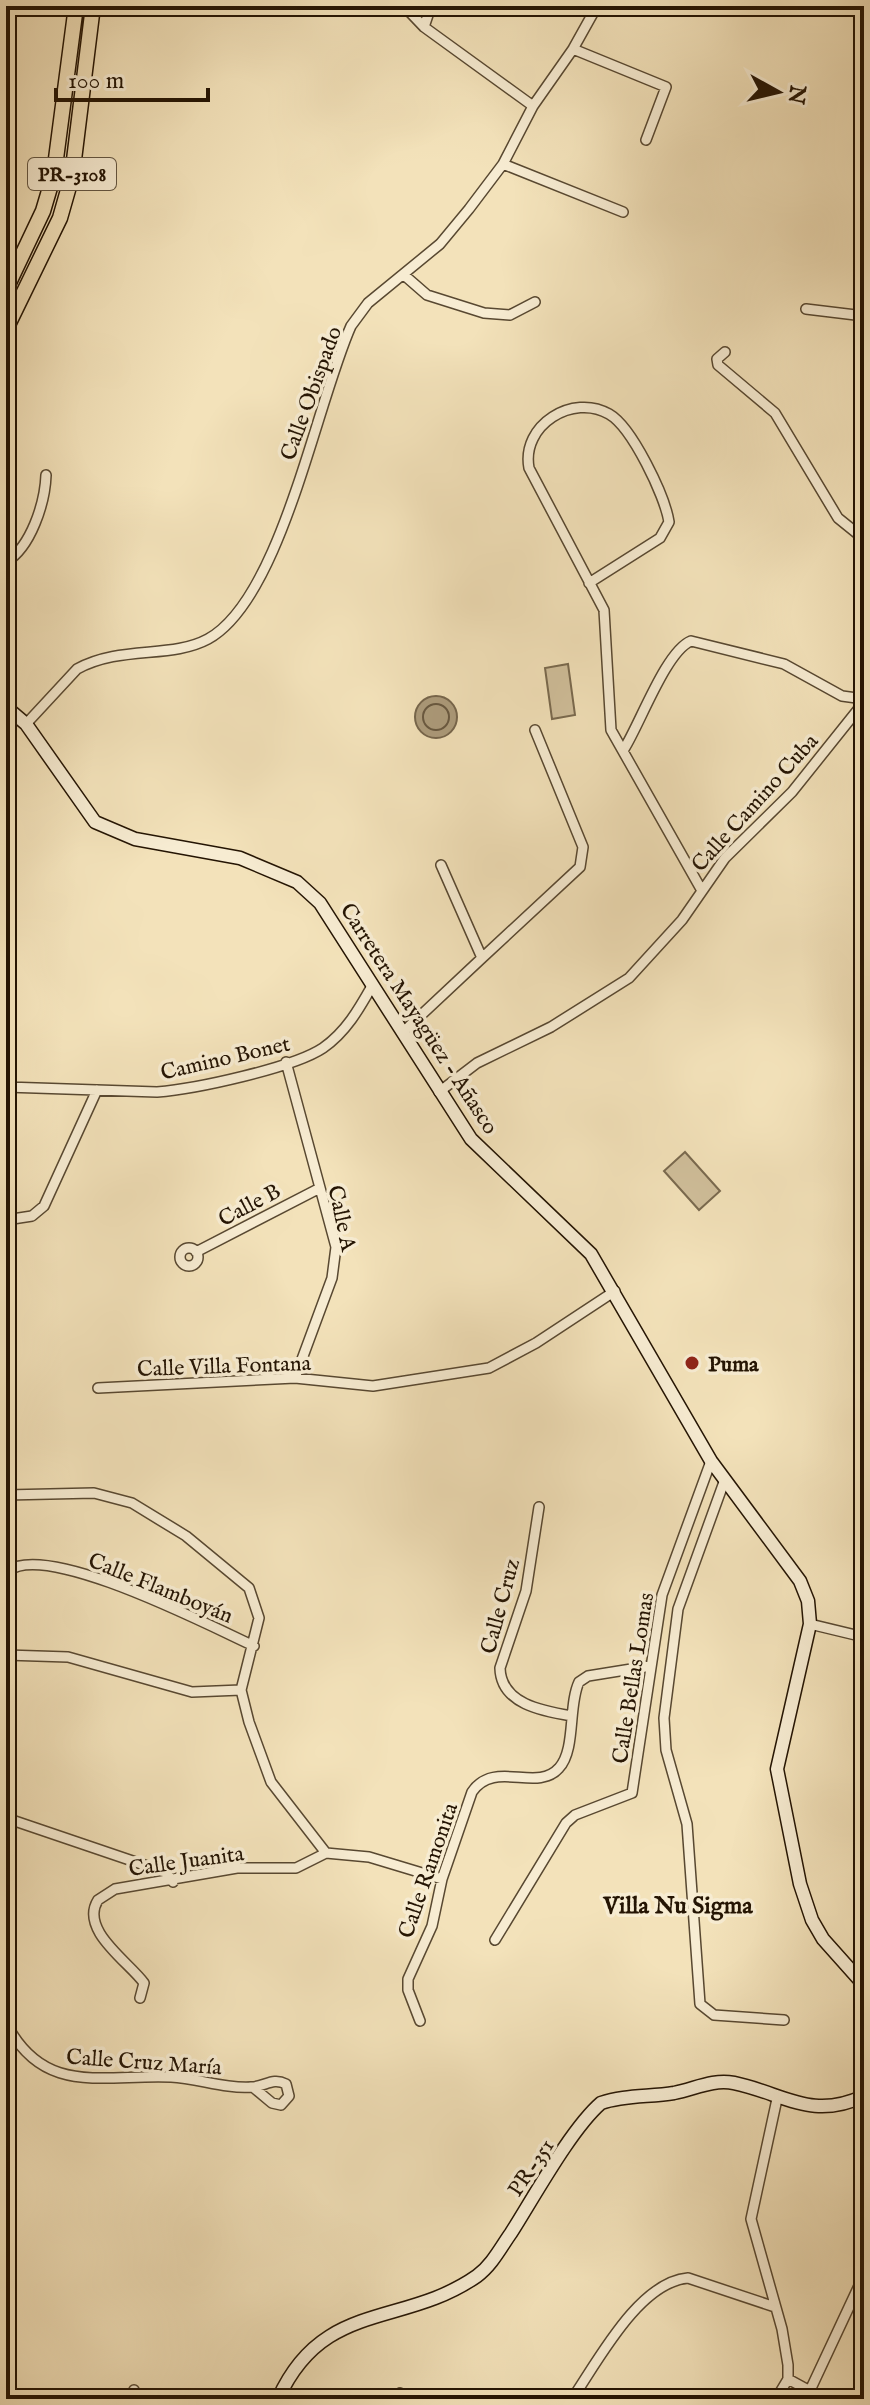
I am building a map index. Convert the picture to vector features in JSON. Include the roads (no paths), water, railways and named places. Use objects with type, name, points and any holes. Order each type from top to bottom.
[{"type":"main road","name":"PR-3108","points":[[6,289],[43,211],[54,174],[76,6]]},
{"type":"main road","name":"PR-3108","points":[[6,329],[60,218],[72,176],[93,6]]},
{"type":"main road","name":"Carretera Mayagüez - Añasco","points":[[6,707],[26,724],[95,822],[135,839],[240,858],[297,882],[333,919],[372,986],[471,1139],[591,1254],[724,1482],[800,1581],[808,1601],[810,1624],[777,1769],[800,1884],[812,1920],[823,1939],[864,1985]]},
{"type":"main road","name":"PR-351","points":[[278,2399],[299,2364],[336,2331],[366,2317],[423,2304],[484,2270],[601,2103],[675,2093],[712,2082],[734,2084],[777,2099],[830,2107],[864,2096]]},
{"type":"street","points":[[404,6],[424,27],[533,106]]},
{"type":"street","points":[[424,27],[431,6]]},
{"type":"street","name":"Calle Obispado","points":[[26,724],[77,669],[88,663],[119,653],[204,642],[238,614],[263,574],[351,326],[368,303],[404,275],[454,228],[503,164],[533,106],[573,49],[597,6]]},
{"type":"street","points":[[573,49],[666,87],[646,140]]},
{"type":"street","points":[[503,164],[623,212]]},
{"type":"street","points":[[404,275],[427,295],[484,313],[510,315],[535,302]]},
{"type":"street","points":[[806,309],[864,316]]},
{"type":"street","points":[[725,352],[717,359],[718,365],[780,420],[838,518],[864,539]]},
{"type":"street","points":[[589,583],[660,538],[669,522],[657,489],[623,425],[605,412],[583,409],[562,413],[539,425],[527,457],[536,487],[606,620],[611,730],[701,889]]},
{"type":"street","points":[[6,562],[22,547],[46,495],[46,475]]},
{"type":"street","points":[[624,749],[668,663],[683,644],[691,641],[784,664],[842,696],[864,700]]},
{"type":"street","name":"Calle Camino Cuba","points":[[439,1092],[477,1063],[551,1027],[629,978],[682,920],[701,889],[739,842],[792,792],[864,700]]},
{"type":"street","points":[[402,1033],[580,867],[583,847],[535,730]]},
{"type":"street","points":[[441,865],[482,958]]},
{"type":"street","name":"Camino Bonet","points":[[8,1087],[180,1090],[286,1062],[321,1049],[336,1038],[372,986]]},
{"type":"street","name":"Calle A","points":[[286,1062],[336,1247],[335,1267],[295,1378]]},
{"type":"street","points":[[6,1071],[8,1087]]},
{"type":"street","points":[[6,1220],[32,1216],[44,1206],[97,1090]]},
{"type":"street","name":"Calle B","points":[[196,1252],[318,1189]]},
{"type":"street","name":"Calle Villa Fontana","points":[[98,1388],[295,1378],[373,1386],[489,1368],[536,1343],[615,1291]]},
{"type":"street","name":"Calle Bellas Lomas","points":[[495,1940],[566,1823],[575,1815],[632,1793],[665,1585],[711,1461]]},
{"type":"street","points":[[724,1482],[678,1609],[664,1718],[666,1750],[687,1824],[700,2004],[714,2015],[784,2020]]},
{"type":"street","points":[[6,1495],[94,1493],[114,1496],[153,1514],[217,1559],[249,1588],[259,1618],[241,1690],[271,1782],[326,1853]]},
{"type":"street","name":"Calle Cruz","points":[[539,1507],[526,1591],[500,1668],[500,1677],[511,1695],[572,1716]]},
{"type":"street","name":"Calle Flamboyán","points":[[8,1571],[23,1563],[91,1575],[254,1646]]},
{"type":"street","points":[[810,1624],[864,1637]]},
{"type":"street","points":[[6,1655],[68,1657],[192,1692],[241,1690]]},
{"type":"street","name":"Calle Ramonita","points":[[420,2021],[410,1999],[408,1979],[432,1926],[442,1879],[477,1785],[501,1775],[542,1777],[557,1770],[566,1757],[576,1690],[584,1678],[650,1666]]},
{"type":"street","points":[[6,1818],[165,1872],[173,1882]]},
{"type":"street","name":"Calle Juanita","points":[[140,1998],[144,1983],[101,1934],[94,1907],[115,1889],[173,1882],[237,1868],[296,1868],[326,1853],[369,1857],[442,1879]]},
{"type":"street","name":"Calle Cruz María","points":[[6,2023],[34,2056],[67,2077],[172,2077],[254,2088]]},
{"type":"street","points":[[776,2399],[788,2379],[782,2329],[751,2219],[777,2099]]},
{"type":"street","points":[[788,2379],[808,2395],[864,2275]]},
{"type":"street","points":[[572,2399],[632,2312],[679,2278],[688,2278],[775,2307]]},
{"type":"street","points":[[400,2393],[412,2399]]},
{"type":"water","points":[[436,696],[451,702],[457,717],[451,732],[436,738],[421,732],[415,717],[421,702]]},
{"type":"place","name":"Puma","points":[[692,1363]]},
{"type":"district","name":"Villa Nu Sigma","points":[[678,1905]]}]
